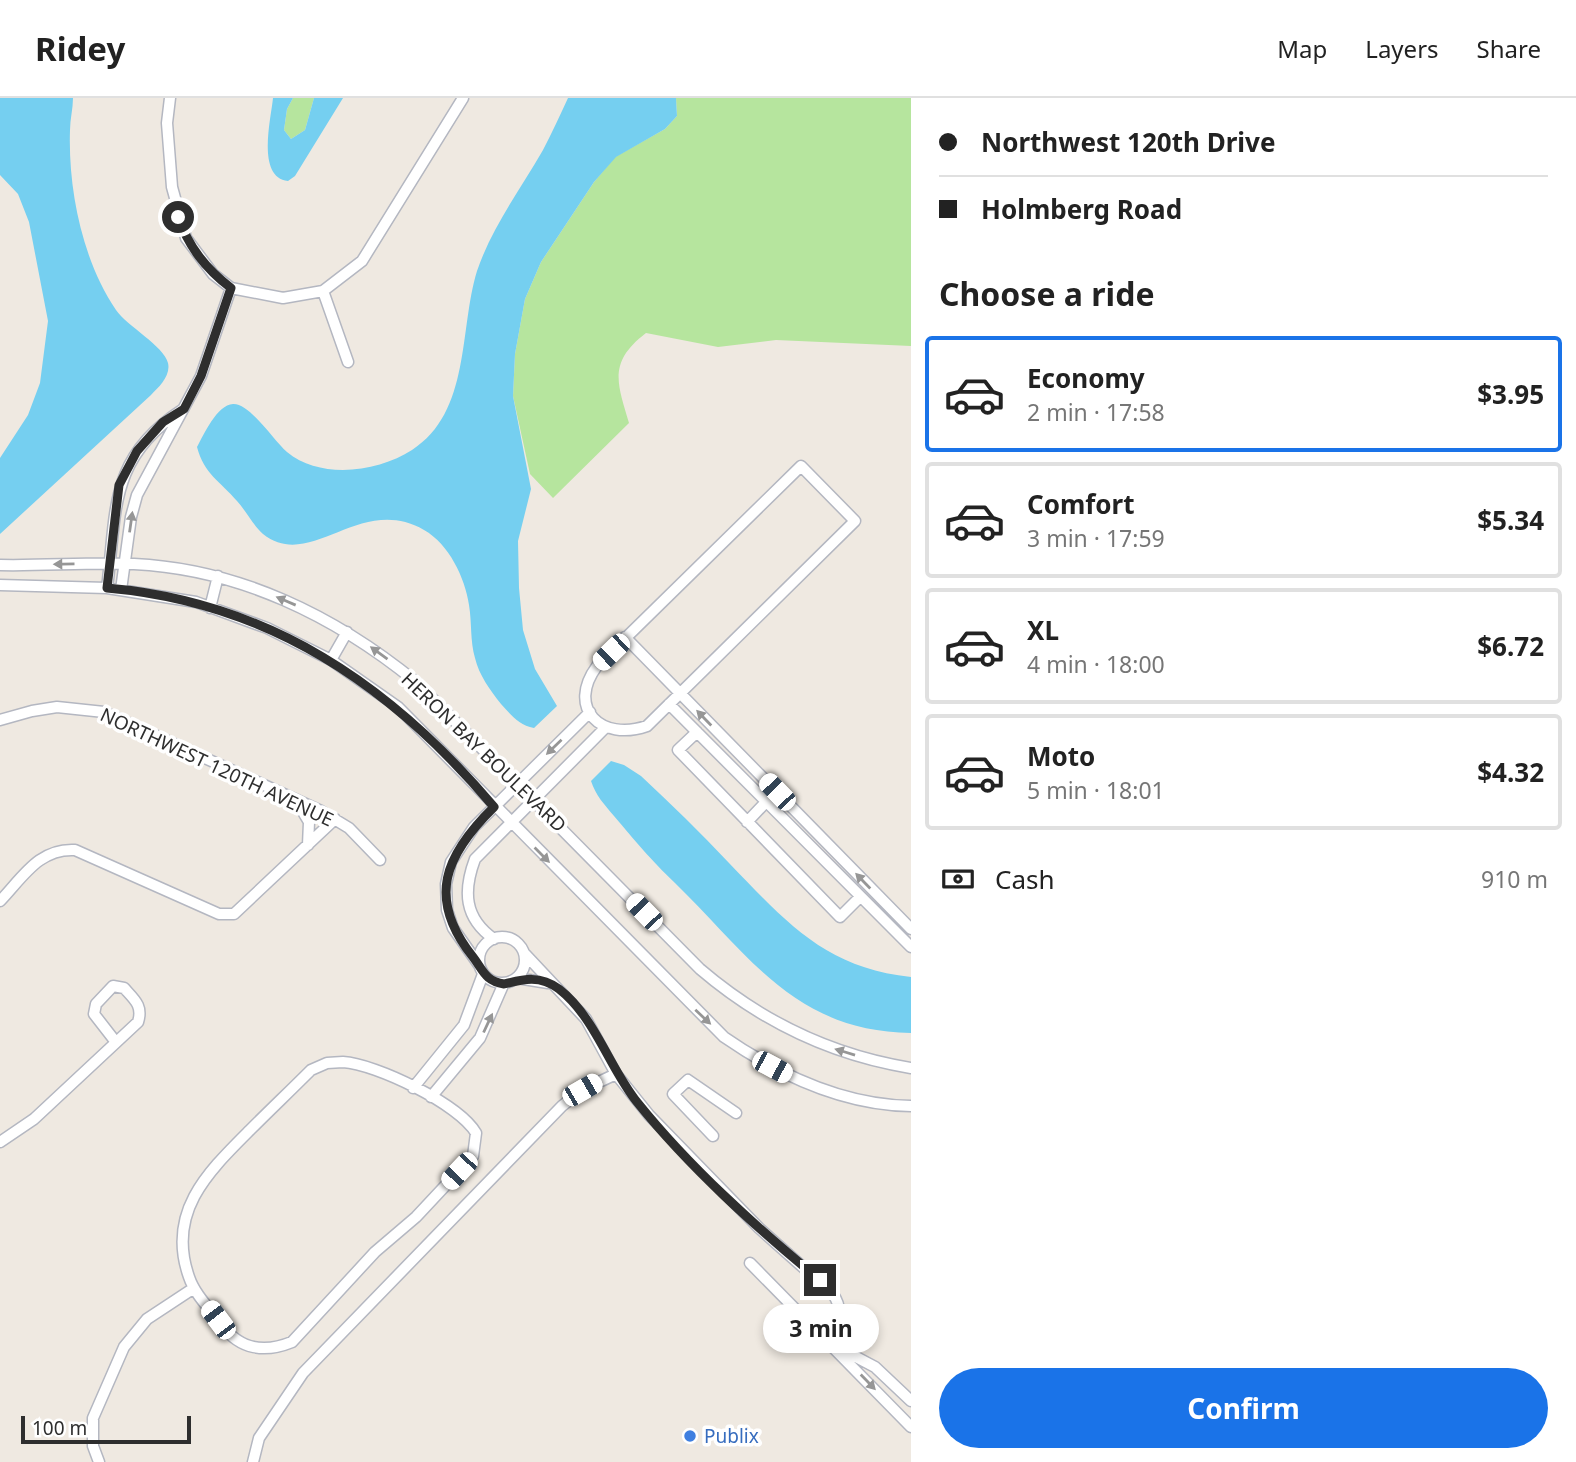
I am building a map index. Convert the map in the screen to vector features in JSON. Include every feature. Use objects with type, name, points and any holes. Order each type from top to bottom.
[{"type":"street","points":[[170,98],[168,151],[178,217],[186,239],[198,256],[231,288],[283,298],[323,291],[362,261],[463,98]]},
{"type":"street","points":[[121,590],[131,517],[137,495],[201,376],[231,288]]},
{"type":"street","points":[[323,291],[348,362]]},
{"type":"street","points":[[107,588],[119,485],[137,451],[163,422],[184,409]]},
{"type":"street","points":[[129,466],[148,474]]},
{"type":"street","points":[[801,466],[855,521],[648,726],[620,732],[605,728],[590,712],[586,701],[586,688],[592,672],[625,638],[801,466]]},
{"type":"street","name":"HERON BAY BOULEVARD","points":[[0,565],[110,563],[180,568],[218,576],[284,600],[347,632],[379,651],[416,682],[700,969],[733,998],[806,1039],[877,1062],[911,1068]]},
{"type":"street","points":[[210,608],[218,576]]},
{"type":"street","name":"HERON BAY BOULEVARD","points":[[0,585],[107,588],[210,608],[267,628],[331,660],[398,708],[724,1037],[788,1076],[825,1091],[911,1106]]},
{"type":"street","points":[[331,660],[347,632]]},
{"type":"street","points":[[625,638],[911,929]]},
{"type":"street","points":[[669,704],[911,947]]},
{"type":"street","name":"NORTHWEST 120TH AVENUE","points":[[0,720],[32,710],[57,707],[103,712],[335,819],[349,828],[380,860]]},
{"type":"street","points":[[504,984],[481,969],[453,928],[447,910],[446,884],[459,845],[517,783],[590,712]]},
{"type":"street","points":[[494,939],[473,919],[467,905],[467,891],[475,859],[605,728]]},
{"type":"street","points":[[697,732],[678,750],[840,917],[860,897]]},
{"type":"street","points":[[296,800],[309,822],[308,845]]},
{"type":"street","points":[[747,821],[766,802]]},
{"type":"street","points":[[0,901],[44,855],[58,849],[75,850],[219,914],[234,914],[335,819]]},
{"type":"street","points":[[413,1088],[464,1025],[481,969],[481,952],[494,939],[508,938],[551,984],[570,999],[586,1019],[616,1073],[649,1115],[736,1206],[833,1294],[838,1302],[840,1316],[833,1331],[824,1340]]},
{"type":"street","points":[[517,978],[524,967],[524,953]]},
{"type":"street","points":[[431,1097],[480,1038],[504,984],[517,978],[537,979],[551,984]]},
{"type":"street","points":[[0,1142],[34,1119],[138,1022],[141,1012],[124,988],[113,986],[96,1004],[93,1014],[116,1041]]},
{"type":"street","points":[[448,1045],[464,1058]]},
{"type":"street","points":[[327,1063],[362,1063],[431,1097],[471,1124],[477,1143],[473,1156],[416,1217],[375,1252],[292,1342],[277,1348],[260,1349],[242,1344],[229,1335],[194,1288],[184,1255],[186,1212],[207,1172],[311,1070],[327,1063]]},
{"type":"street","points":[[253,1462],[258,1438],[303,1373],[562,1106],[582,1090],[616,1073]]},
{"type":"street","points":[[713,1136],[673,1094],[688,1080],[736,1114]]},
{"type":"street","points":[[750,1263],[911,1427]]},
{"type":"street","points":[[99,1462],[93,1446],[93,1418],[124,1347],[147,1319],[194,1288]]},
{"type":"street","points":[[824,1340],[874,1367],[911,1401]]},
{"type":"green space","points":[[293,98],[314,98],[305,130],[291,139],[284,130],[287,109]]},
{"type":"green space","points":[[676,98],[911,98],[911,346],[776,340],[718,347],[646,333],[626,354],[619,374],[621,396],[629,423],[553,498],[530,474],[513,396],[515,354],[525,299],[541,262],[594,182],[615,157],[665,129],[677,116]]},
{"type":"water","points":[[0,98],[73,98],[70,130],[72,176],[79,223],[86,247],[104,290],[116,310],[160,350],[168,363],[168,372],[164,381],[151,395],[0,534],[0,458],[28,415],[40,383],[48,321],[29,222],[18,194],[0,175]]},
{"type":"water","points":[[273,98],[293,98],[287,109],[284,130],[291,139],[305,130],[314,98],[343,98],[295,176],[288,181],[278,177],[269,159],[268,132]]},
{"type":"water","points":[[568,98],[676,98],[677,116],[665,129],[616,157],[594,182],[541,262],[525,299],[515,354],[513,396],[531,489],[518,541],[519,588],[523,630],[535,669],[557,706],[534,728],[524,725],[512,716],[482,676],[473,652],[469,605],[464,584],[448,553],[433,536],[401,521],[379,520],[318,540],[299,544],[281,543],[259,530],[237,501],[208,471],[197,447],[216,415],[233,404],[240,405],[254,416],[287,452],[316,467],[349,470],[383,464],[412,450],[431,434],[445,414],[454,392],[471,294],[483,255],[498,224],[543,150]]},
{"type":"water","points":[[611,761],[624,765],[641,776],[769,904],[809,939],[854,964],[911,977],[911,1033],[870,1029],[835,1019],[805,1004],[777,985],[651,858],[601,800],[591,781]]},
{"type":"place","name":"Publix","points":[[690,1436]]},
{"type":"route","points":[[178,217],[186,239],[198,256],[213,274],[231,288],[201,376],[184,409],[163,422],[137,451],[119,485],[107,588],[196,603],[267,628],[302,643],[331,660],[398,708],[478,787],[494,807],[459,845],[451,862],[446,884],[447,910],[453,928],[481,970],[496,983],[504,984],[517,978],[537,979],[551,984],[570,999],[586,1019],[616,1073],[649,1115],[759,1228],[820,1280]]}]
